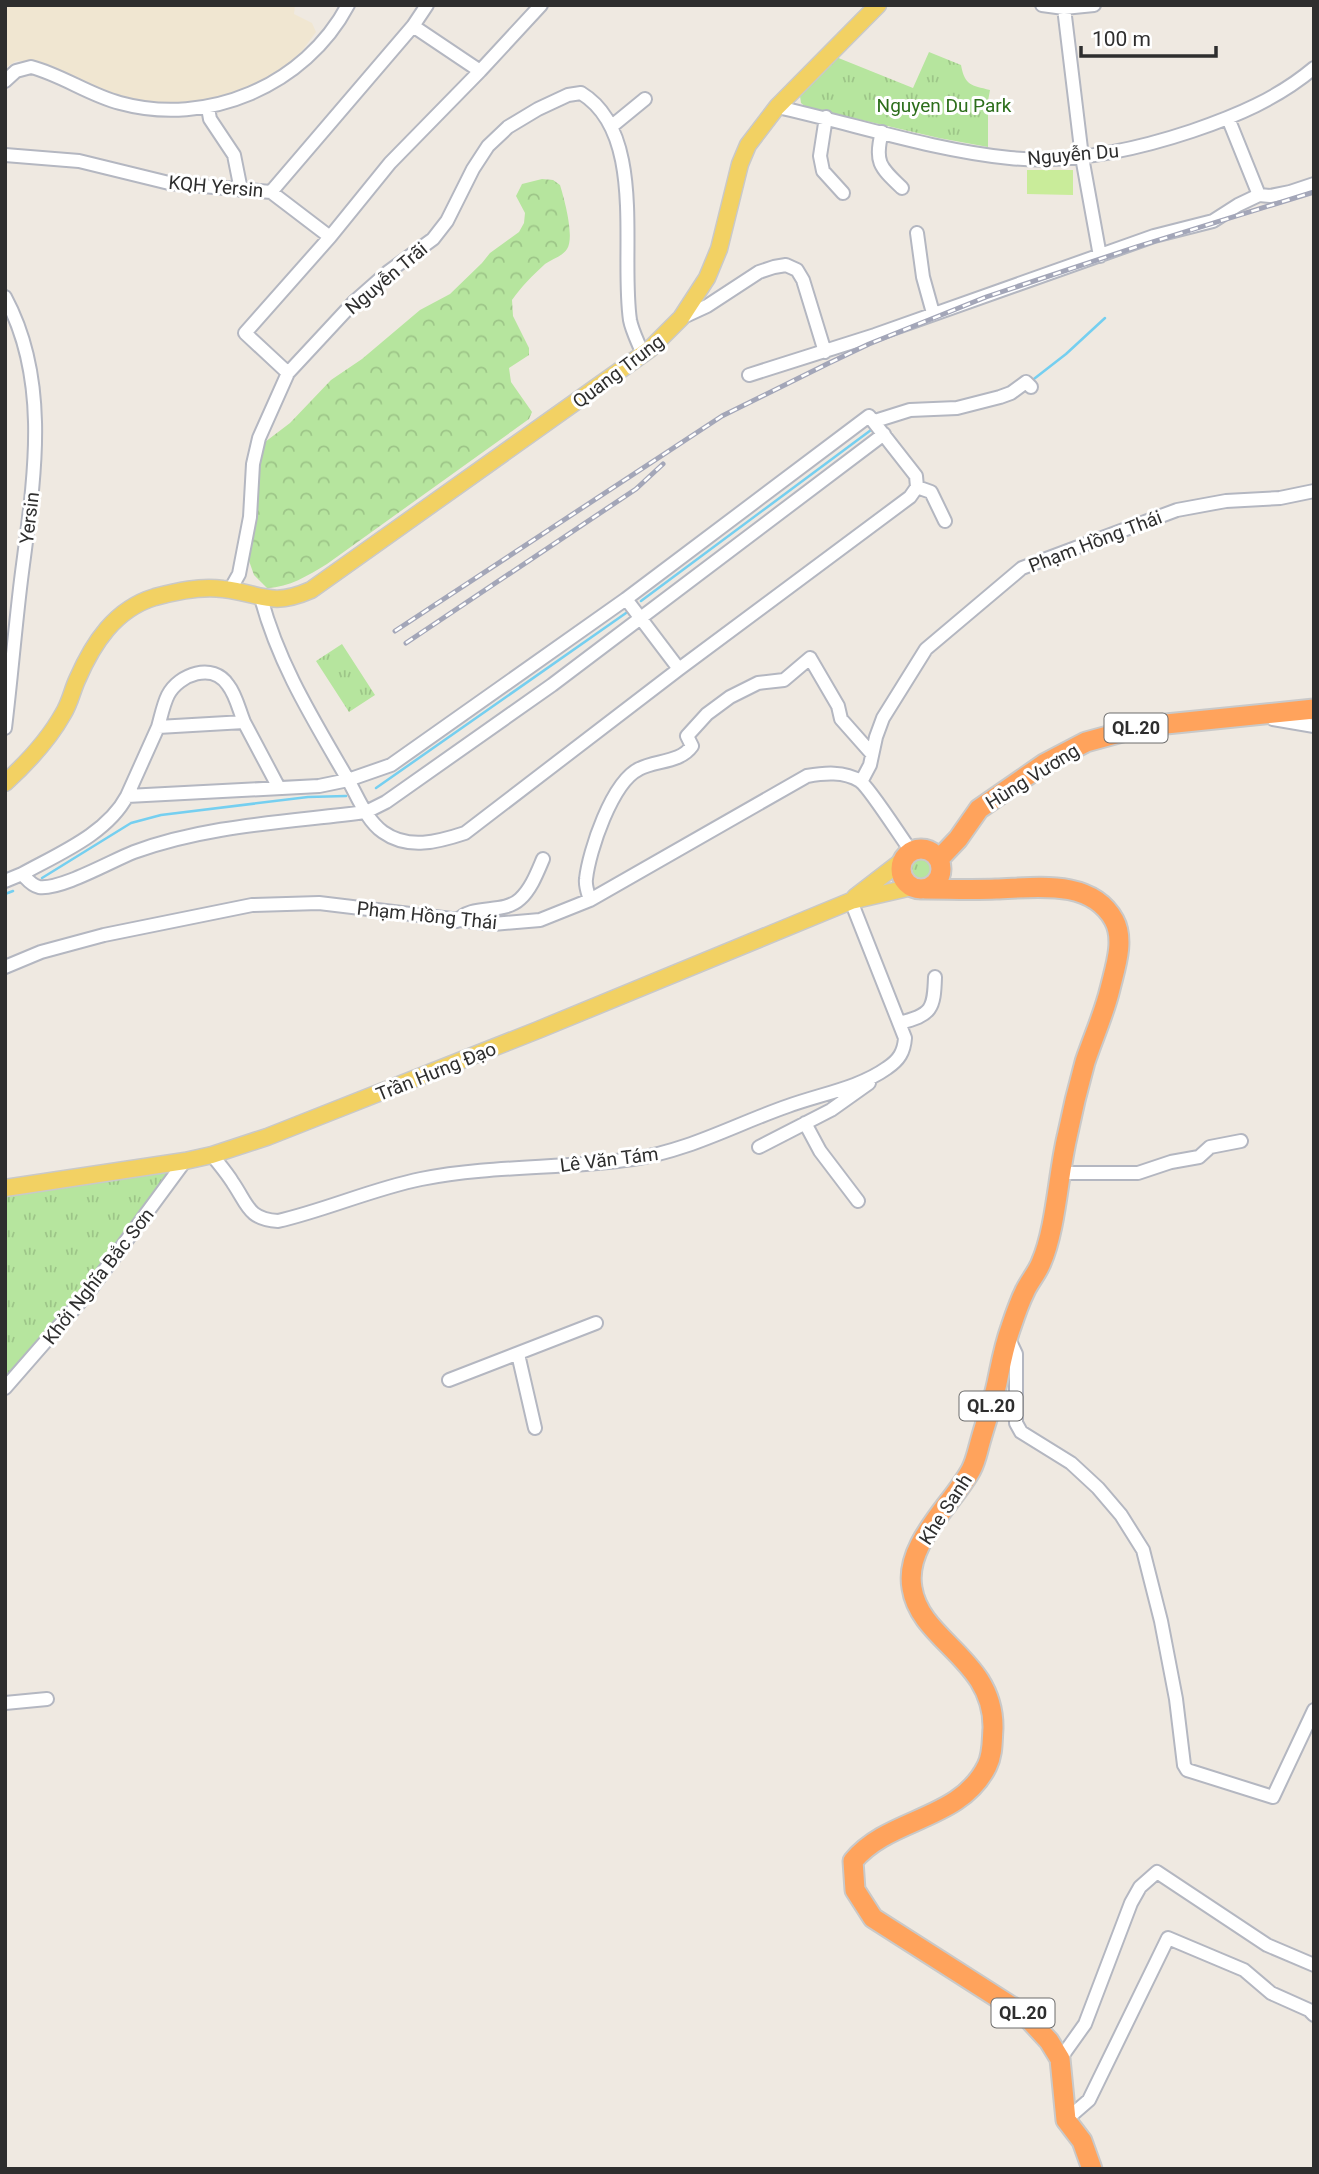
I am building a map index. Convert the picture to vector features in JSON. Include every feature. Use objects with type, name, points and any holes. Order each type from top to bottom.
[{"type":"highway","name":"Hùng Vương","points":[[924,857],[958,839],[979,809],[1044,764],[1086,742],[1137,728],[1314,709]]},
{"type":"highway","name":"QL.20","points":[[918,888],[936,883],[939,877],[924,857]]},
{"type":"highway","points":[[918,888],[903,878],[901,873],[924,857]]},
{"type":"highway","name":"Khe Sanh","points":[[924,857],[992,889]]},
{"type":"highway","name":"Khe Sanh","points":[[918,888],[1042,887],[1069,890],[1092,898],[1114,920],[1119,943],[1109,994],[1085,1063],[1041,1262],[1024,1292],[1007,1337],[997,1386],[973,1467],[923,1537],[912,1570],[912,1588],[921,1614],[976,1674],[993,1711],[992,1750],[987,1766],[974,1786],[952,1805],[878,1839],[863,1849],[853,1861],[855,1890],[873,1918],[1025,2015],[1049,2041],[1060,2059]]},
{"type":"highway","points":[[1060,2059],[1066,2120],[1082,2141],[1092,2169]]},
{"type":"main road","name":"Quang Trung","points":[[230,590],[261,598],[294,596],[319,586],[643,355],[681,318],[699,292],[713,264],[740,164],[748,145],[777,107],[878,5]]},
{"type":"main road","points":[[5,769],[32,743],[77,681],[104,633],[128,609],[152,598],[179,592],[206,588],[230,590]]},
{"type":"main road","points":[[5,783],[42,746],[69,705],[77,681]]},
{"type":"main road","name":"Trần Hưng Đạo","points":[[5,1188],[212,1155],[347,1106],[850,901],[924,857]]},
{"type":"main road","name":"Trần Hưng Đạo","points":[[850,901],[918,888]]},
{"type":"street","points":[[5,80],[16,71],[31,67],[119,103],[155,110],[208,108],[234,100],[275,81],[294,68],[331,30],[348,5]]},
{"type":"street","name":"KQH Yersin","points":[[5,155],[79,160],[169,183],[271,192],[413,26],[427,5]]},
{"type":"street","points":[[288,373],[245,333],[330,237],[390,163],[480,72],[541,5]]},
{"type":"street","points":[[1042,5],[1064,9],[1094,5]]},
{"type":"street","points":[[1064,9],[1082,157],[1100,256]]},
{"type":"street","points":[[413,26],[480,72]]},
{"type":"street","name":"Nguyễn Du","points":[[777,107],[949,149],[1011,158],[1082,157],[1116,152],[1170,138],[1228,118],[1268,101],[1314,68]]},
{"type":"street","name":"Nguyễn Trãi","points":[[230,590],[239,573],[247,528],[253,464],[259,438],[288,373],[354,302],[388,272],[433,239],[447,221],[473,169],[488,146],[508,127],[568,95],[581,93],[601,110],[620,144],[625,175],[630,322],[643,355]]},
{"type":"street","points":[[612,126],[645,99]]},
{"type":"street","points":[[208,108],[210,119],[234,155],[241,190]]},
{"type":"street","points":[[825,117],[820,156],[823,171],[843,193]]},
{"type":"street","points":[[1228,118],[1259,195]]},
{"type":"street","points":[[882,132],[877,158],[880,166],[902,188]]},
{"type":"street","points":[[749,375],[825,352],[1154,236],[1213,221],[1237,205],[1259,195],[1290,192],[1314,184]]},
{"type":"street","points":[[271,192],[330,237]]},
{"type":"street","points":[[917,233],[923,277],[933,313]]},
{"type":"street","points":[[681,318],[707,306],[759,272],[786,265],[797,270],[803,280],[825,352]]},
{"type":"street","name":"Yersin","points":[[5,296],[9,312],[26,345],[35,407],[35,449],[5,729]]},
{"type":"street","points":[[875,421],[909,410],[957,408],[1000,397],[1029,385]]},
{"type":"street","points":[[127,796],[318,786],[348,780],[391,765],[626,598],[869,415],[916,476],[917,487],[910,497],[465,833],[440,841],[420,844],[401,841],[381,831],[366,812],[348,780],[289,676],[271,634],[261,598]]},
{"type":"street","points":[[22,874],[32,885],[57,886],[111,861],[166,841],[221,830],[366,812],[386,802],[552,685],[884,434]]},
{"type":"street","points":[[917,487],[931,492],[946,521]]},
{"type":"street","name":"Phạm Hồng Thái","points":[[5,967],[41,952],[104,935],[252,905],[319,903],[457,920],[517,924],[563,913],[807,776],[824,773],[861,782],[870,765],[883,718],[926,649],[1022,568],[1177,510],[1242,499],[1252,501],[1280,498],[1314,491]]},
{"type":"street","points":[[626,598],[679,669]]},
{"type":"street","points":[[590,900],[585,882],[594,840],[621,787],[639,769],[687,753],[692,746],[687,736],[707,714],[742,690],[758,683],[784,680],[810,658],[838,706],[841,719],[872,754]]},
{"type":"street","points":[[5,881],[86,837],[108,820],[127,796],[158,727],[169,695],[178,682],[190,675],[205,672],[218,675],[228,684],[243,722],[279,788]]},
{"type":"street","points":[[1244,715],[1314,726]]},
{"type":"street","points":[[158,727],[243,722]]},
{"type":"street","points":[[861,782],[924,857]]},
{"type":"street","points":[[457,920],[463,914],[508,906],[518,901],[528,890],[543,859]]},
{"type":"street","points":[[759,1147],[845,1101],[888,1068],[904,1049],[905,1038],[900,1023],[850,901]]},
{"type":"street","points":[[900,1023],[922,1016],[930,1010],[934,1002],[935,977]]},
{"type":"street","name":"Lê Văn Tám","points":[[212,1155],[250,1211],[263,1220],[278,1221],[421,1179],[659,1154],[702,1141],[787,1106],[870,1079],[888,1068]]},
{"type":"street","points":[[805,1123],[820,1152],[858,1201]]},
{"type":"street","points":[[1060,1173],[1139,1173],[1171,1162],[1199,1157],[1210,1147],[1241,1141]]},
{"type":"street","name":"Khởi Nghĩa Bắc Sơn","points":[[5,1388],[87,1294],[185,1161]]},
{"type":"street","points":[[449,1380],[596,1323]]},
{"type":"street","points":[[1007,1337],[1016,1354],[1016,1423],[1021,1432],[1071,1463],[1098,1488],[1121,1515],[1143,1550],[1161,1621],[1187,1770],[1273,1797],[1314,1710]]},
{"type":"street","points":[[518,1354],[535,1428]]},
{"type":"street","points":[[5,1703],[47,1699]]},
{"type":"street","points":[[1060,2059],[1085,2024],[1130,1903],[1140,1887],[1157,1872],[1267,1945],[1314,1965]]},
{"type":"street","points":[[1066,2120],[1089,2100],[1168,1938],[1244,1970],[1271,1993],[1309,2010],[1314,2015]]},
{"type":"shaded area","points":[[5,5],[295,5],[294,14],[312,23],[316,32],[299,55],[288,64],[266,79],[242,90],[204,101],[153,103],[107,93],[38,61],[16,61],[5,68]]},
{"type":"green space","name":"Nguyen Du Park","points":[[929,52],[961,65],[970,84],[990,90],[988,147],[806,107],[801,103],[800,96],[804,90],[836,57],[913,88]]},
{"type":"green space","points":[[1027,170],[1073,170],[1073,195],[1027,194]]},
{"type":"green space","points":[[542,179],[553,180],[560,185],[570,236],[567,249],[545,264],[512,300],[513,316],[529,348],[529,355],[509,368],[511,382],[532,412],[529,419],[327,564],[291,583],[267,588],[254,575],[248,558],[258,499],[259,458],[265,442],[290,423],[331,380],[362,359],[420,310],[450,294],[490,253],[519,232],[525,213],[516,196],[522,184]]},
{"type":"green space","points":[[342,644],[375,695],[349,712],[316,661]]},
{"type":"green space","points":[[923,857],[931,860],[934,868],[931,876],[923,879],[915,876],[912,868],[915,860]]},
{"type":"green space","points":[[165,1170],[170,1177],[157,1195],[5,1380],[5,1194]]},
{"type":"waterway","points":[[1030,382],[1105,318]]},
{"type":"waterway","points":[[641,601],[871,430]]},
{"type":"waterway","points":[[376,788],[626,613]]},
{"type":"waterway","points":[[42,878],[131,823],[161,815],[308,797],[346,796]]},
{"type":"waterway","points":[[5,894],[13,891]]},
{"type":"railway","points":[[395,631],[722,416],[827,364],[869,344],[986,297],[1314,192]]},
{"type":"railway","points":[[406,643],[636,489],[663,464]]}]
